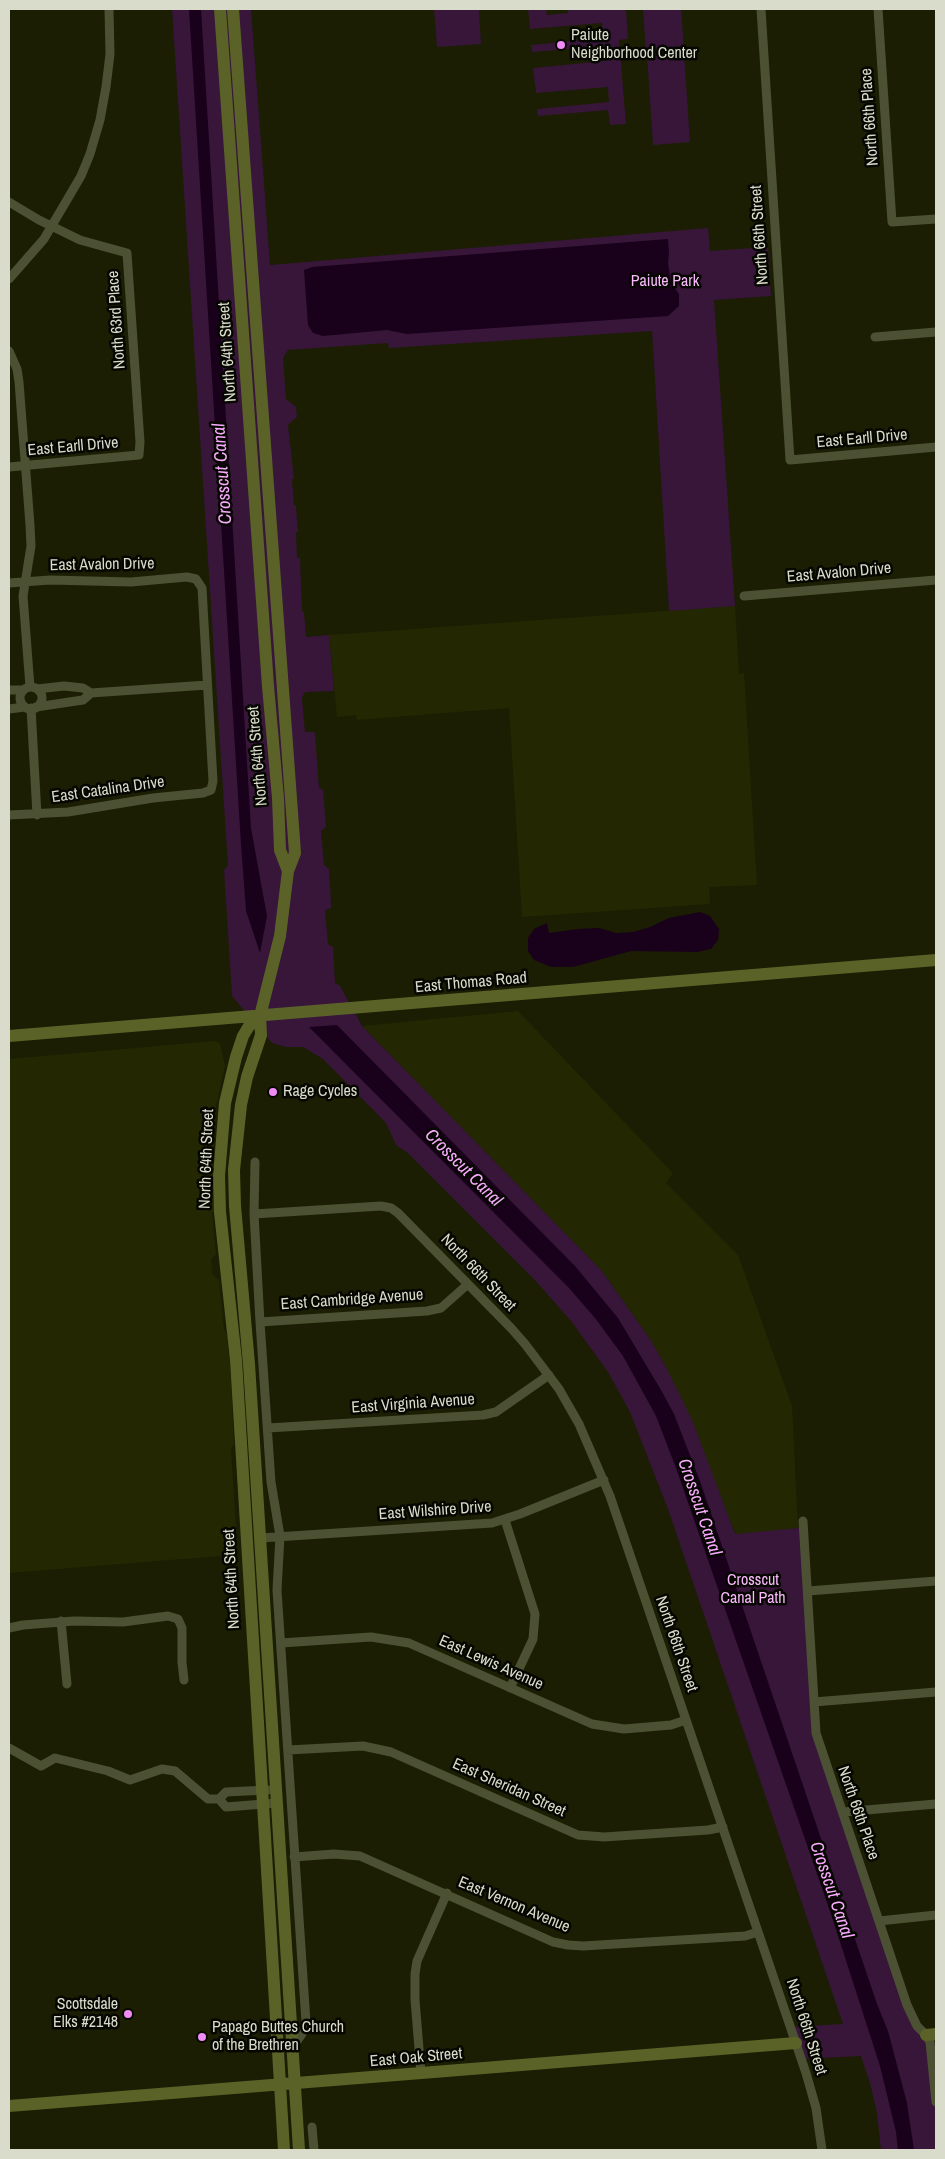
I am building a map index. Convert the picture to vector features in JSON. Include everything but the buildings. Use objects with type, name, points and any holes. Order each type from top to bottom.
[{"type":"main road","name":"North 64th Street","points":[[220,9],[267,676],[278,798],[280,850],[288,871]]},
{"type":"main road","name":"North 64th Street","points":[[233,9],[295,853],[288,871],[280,936],[260,1016],[260,1035],[247,1077],[241,1105],[234,1161],[234,1198],[249,1364],[299,2150]]},
{"type":"main road","name":"East Thomas Road","points":[[9,1036],[936,960]]},
{"type":"main road","name":"North 64th Street","points":[[260,1016],[242,1036],[229,1084],[221,1145],[220,1198],[236,1360],[284,2150]]},
{"type":"main road","points":[[220,1198],[234,1198]]},
{"type":"main road","points":[[246,1539],[260,1538]]},
{"type":"main road","name":"East Oak Street","points":[[9,2106],[279,2086],[796,2043]]},
{"type":"street","points":[[9,279],[44,239],[81,176],[100,120],[110,54],[109,9]]},
{"type":"street","name":"North 66th Street","points":[[761,9],[790,460]]},
{"type":"street","name":"North 66th Place","points":[[878,9],[892,222],[936,219]]},
{"type":"street","name":"North 63rd Place","points":[[9,202],[80,240],[127,253],[140,442],[139,455]]},
{"type":"street","points":[[875,337],[936,332]]},
{"type":"street","points":[[9,351],[17,369],[19,382],[31,546],[23,596],[30,688],[20,699],[30,708],[37,815]]},
{"type":"street","name":"East Earll Drive","points":[[790,460],[936,448]]},
{"type":"street","name":"East Earll Drive","points":[[9,467],[139,455]]},
{"type":"street","name":"East Avalon Drive","points":[[9,583],[50,580],[131,582],[187,577],[196,579],[202,588],[207,684]]},
{"type":"street","name":"East Avalon Drive","points":[[744,596],[936,580]]},
{"type":"street","points":[[9,709],[30,708],[83,700],[92,693],[207,684]]},
{"type":"street","name":"East Catalina Drive","points":[[9,816],[68,812],[164,796],[203,793],[211,790],[214,781],[207,684]]},
{"type":"street","points":[[9,690],[64,686],[83,688],[92,693]]},
{"type":"street","points":[[30,688],[41,694],[41,700],[30,708]]},
{"type":"street","points":[[255,1162],[254,1214],[260,1322],[272,1491],[280,1536],[277,1590],[282,1642],[294,1857],[306,2022],[302,2034],[292,2048]]},
{"type":"street","name":"North 66th Street","points":[[254,1214],[381,1206],[390,1208],[398,1213],[468,1284],[525,1344],[549,1375],[578,1424],[604,1480],[796,2043],[814,2103],[822,2150]]},
{"type":"street","name":"East Cambridge Avenue","points":[[260,1322],[426,1312],[442,1308],[468,1284]]},
{"type":"street","name":"East Virginia Avenue","points":[[268,1428],[483,1415],[496,1412],[549,1375]]},
{"type":"street","name":"East Wilshire Drive","points":[[260,1538],[505,1520],[604,1480]]},
{"type":"street","points":[[505,1520],[535,1614],[532,1639],[510,1688]]},
{"type":"street","name":"North 66th Place","points":[[803,1521],[814,1702],[819,1744],[912,2017],[917,2026],[931,2034],[936,2102]]},
{"type":"street","points":[[808,1591],[936,1581]]},
{"type":"street","points":[[9,1628],[61,1622],[122,1622],[168,1616],[178,1619],[182,1628],[184,1680]]},
{"type":"street","points":[[61,1622],[67,1684]]},
{"type":"street","name":"East Lewis Avenue","points":[[282,1642],[371,1637],[409,1643],[592,1724],[624,1729],[671,1725],[686,1720]]},
{"type":"street","points":[[814,1702],[936,1692]]},
{"type":"street","name":"East Sheridan Street","points":[[288,1750],[363,1746],[391,1752],[578,1835],[604,1837],[708,1830],[723,1827]]},
{"type":"street","points":[[9,1748],[41,1766],[55,1758],[108,1771],[130,1780],[162,1769],[175,1771],[208,1799],[219,1799],[226,1792],[276,1789]]},
{"type":"street","points":[[219,1799],[226,1807],[276,1802]]},
{"type":"street","points":[[843,1812],[936,1804]]},
{"type":"street","name":"East Vernon Avenue","points":[[294,1857],[334,1854],[360,1856],[553,1942],[568,1945],[583,1946],[745,1936],[758,1932]]},
{"type":"street","points":[[421,2073],[415,2000],[417,1961],[447,1894]]},
{"type":"street","points":[[879,1921],[936,1916]]},
{"type":"street","points":[[312,2127],[314,2150]]},
{"type":"shaded area","points":[[735,606],[739,674],[744,673],[757,885],[709,887],[710,904],[522,917],[509,708],[357,720],[356,715],[337,717],[329,635]]},
{"type":"shaded area","points":[[518,1011],[673,1173],[666,1183],[738,1255],[792,1406],[798,1528],[736,1535],[666,1367],[652,1342],[602,1271],[362,1026]]},
{"type":"shaded area","points":[[215,1041],[220,1044],[225,1066],[216,1106],[212,1182],[214,1211],[212,1213],[216,1254],[211,1260],[212,1274],[219,1280],[224,1330],[226,1331],[230,1364],[234,1445],[231,1448],[236,1528],[231,1534],[232,1555],[9,1573],[9,1059]]},
{"type":"green space","points":[[172,9],[251,9],[270,265],[708,228],[710,251],[768,247],[771,296],[714,300],[735,606],[669,611],[652,331],[389,348],[388,343],[288,350],[283,358],[286,399],[296,407],[297,417],[288,425],[298,532],[296,533],[297,558],[300,558],[302,611],[304,612],[306,637],[329,635],[334,691],[305,692],[302,698],[305,732],[314,732],[315,734],[319,788],[323,790],[326,827],[321,831],[324,865],[329,869],[331,904],[331,908],[325,910],[328,944],[333,947],[335,983],[340,986],[362,1026],[602,1271],[652,1342],[666,1367],[693,1422],[735,1534],[798,1528],[803,1521],[816,1733],[907,2005],[926,2035],[936,2102],[936,2150],[881,2150],[877,2113],[861,2056],[801,2059],[790,2027],[843,2024],[668,1509],[630,1412],[608,1372],[571,1321],[534,1279],[409,1154],[396,1145],[386,1123],[323,1059],[303,1047],[286,1047],[272,1043],[232,996],[224,870],[228,866]]},
{"type":"green space","points":[[434,9],[479,9],[481,44],[437,47]]},
{"type":"green space","points":[[528,9],[546,9],[547,15],[568,13],[568,9],[626,9],[628,39],[619,40],[626,124],[610,125],[608,110],[538,116],[537,109],[609,102],[608,87],[536,93],[533,68],[604,61],[602,46],[532,52],[531,45],[603,38],[602,23],[530,29]]},
{"type":"green space","points":[[643,9],[681,9],[684,49],[646,52]]},
{"type":"green space","points":[[684,53],[690,142],[653,145],[647,55]]},
{"type":"water","name":"Crosscut Canal","points":[[189,9],[201,9],[251,828],[267,916],[260,953],[246,911]]},
{"type":"water","points":[[668,239],[668,263],[671,283],[679,294],[679,306],[668,316],[407,334],[387,330],[323,336],[313,333],[308,325],[304,270],[312,267]]},
{"type":"water","points":[[700,912],[710,916],[719,929],[718,940],[711,949],[697,952],[631,951],[573,967],[551,967],[534,960],[528,951],[528,938],[534,929],[547,923],[549,933],[599,928],[616,933],[633,932],[650,927],[669,918]]},
{"type":"water","name":"Crosscut Canal","points":[[337,1025],[575,1266],[618,1318],[674,1414],[700,1481],[877,2004],[888,2031],[907,2103],[914,2150],[898,2150],[896,2132],[880,2066],[831,1914],[676,1468],[656,1416],[623,1356],[595,1318],[569,1288],[309,1027]]},
{"type":"place","name":"Paiute Neighborhood Center","points":[[561,45]]},
{"type":"place","name":"Rage Cycles","points":[[273,1092]]},
{"type":"place","name":"Scottsdale Elks #2148","points":[[128,2014]]},
{"type":"place","name":"Papago Buttes Church of the Brethren","points":[[202,2037]]},
{"type":"park label","name":"Paiute Park","points":[[665,282]]},
{"type":"park label","name":"Crosscut Canal Path","points":[[753,1590]]}]
